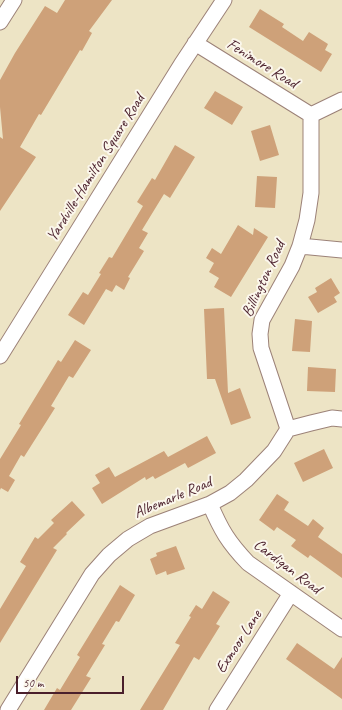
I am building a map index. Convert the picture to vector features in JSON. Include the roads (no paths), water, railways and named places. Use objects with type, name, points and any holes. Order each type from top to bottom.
[{"type":"street","points":[[0,22],[14,0]]},
{"type":"street","name":"Yardville-Hamilton Square Road","points":[[0,356],[194,44],[224,0]]},
{"type":"street","name":"Fenimore Road","points":[[194,44],[311,115]]},
{"type":"street","points":[[311,115],[342,100]]},
{"type":"street","name":"Billington Road","points":[[288,429],[260,348],[260,334],[262,320],[292,266],[300,246],[307,220],[311,193],[311,115]]},
{"type":"street","points":[[300,246],[342,250]]},
{"type":"street","points":[[288,429],[332,418],[342,419]]},
{"type":"street","name":"Albemarle Road","points":[[8,710],[92,574],[108,555],[128,539],[150,526],[210,504],[230,493],[246,480],[274,451],[288,429]]},
{"type":"street","name":"Cardigan Road","points":[[210,504],[222,532],[234,549],[248,563],[342,629]]},
{"type":"street","name":"Exmoor Lane","points":[[217,710],[291,593]]}]
